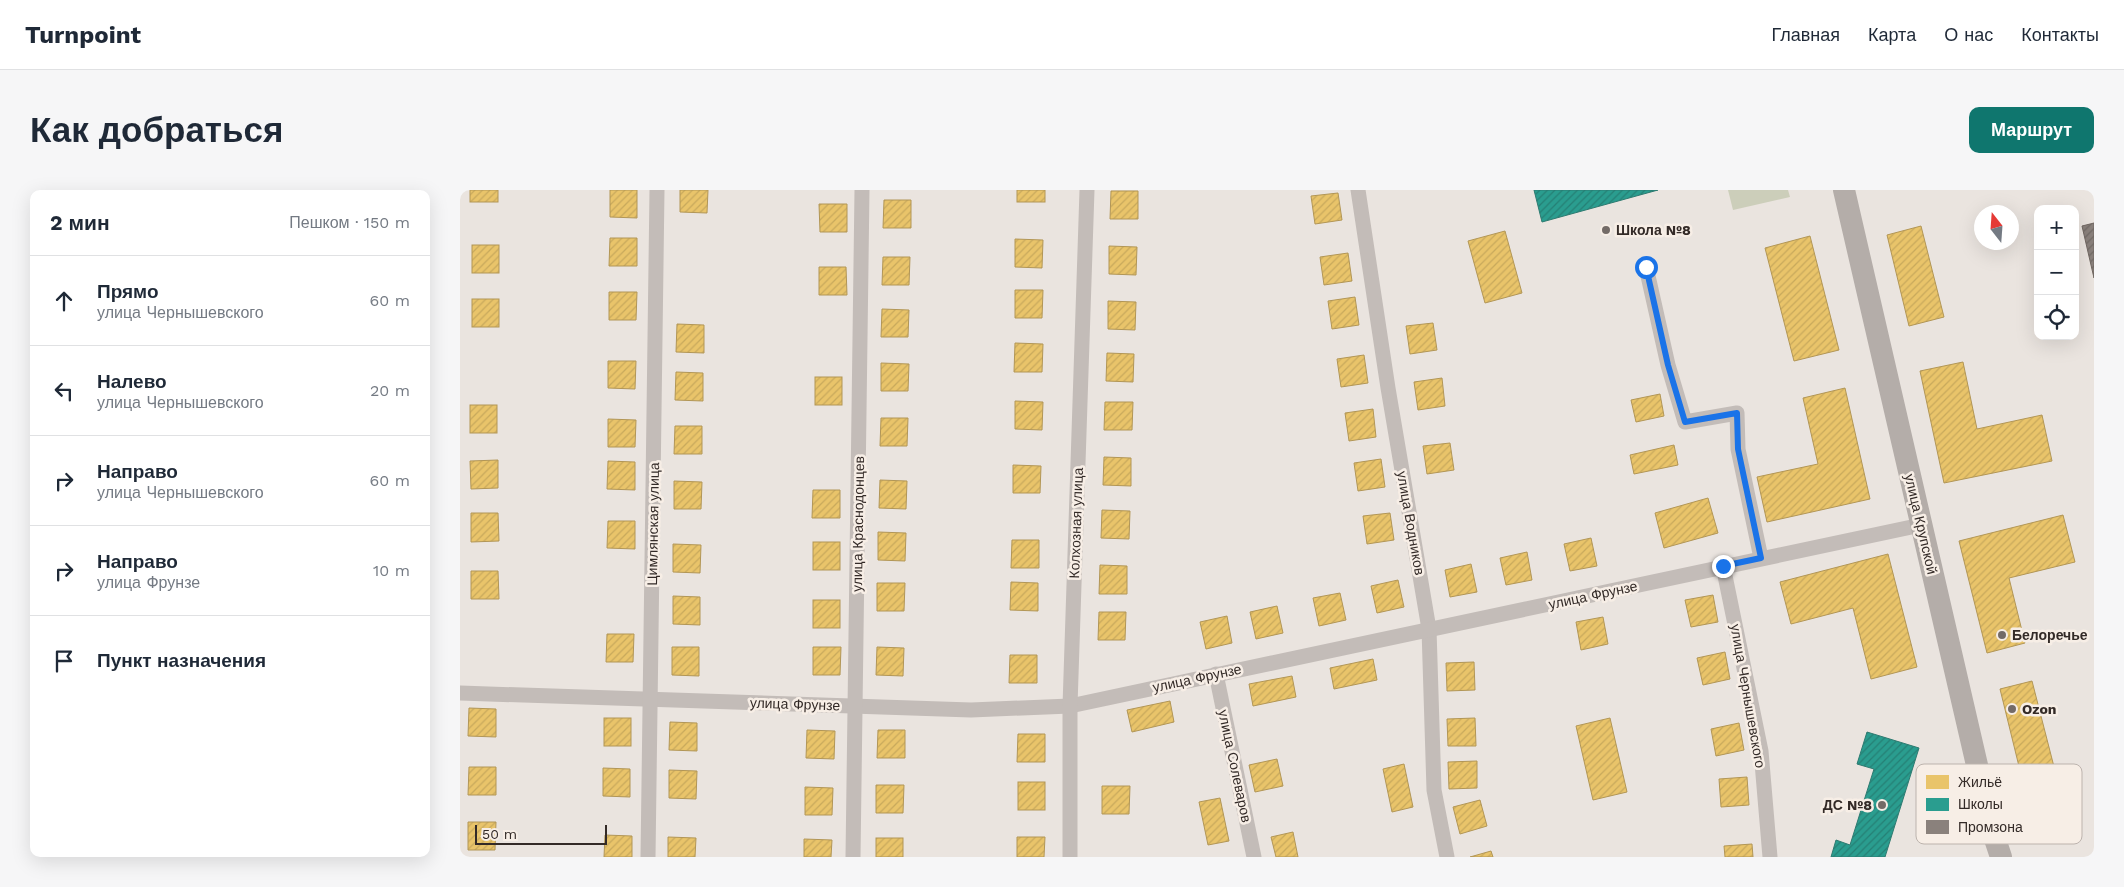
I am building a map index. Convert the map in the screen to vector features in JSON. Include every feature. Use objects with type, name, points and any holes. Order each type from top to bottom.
[{"type":"street","name":"Цимлянская улица","points":[[648,857],[657,190]]},
{"type":"street","name":"улица Краснодонцев","points":[[853,857],[862,190]]},
{"type":"street","name":"Колхозная улица","points":[[1070,857],[1070,706],[1088,190]]},
{"type":"street","name":"улица Водников","points":[[1358,190],[1388,388],[1429,629],[1434,790],[1447,857]]},
{"type":"street","name":"улица Крупской","points":[[1844,190],[1977,764]]},
{"type":"street","points":[[1646,267],[1668,365],[1685,422],[1737,413],[1738,449],[1761,558]]},
{"type":"street","name":"улица Фрунзе","points":[[460,693],[971,710],[1070,706],[1921,525]]},
{"type":"street","name":"улица Чернышевского","points":[[1723,566],[1760,751],[1770,857]]},
{"type":"street","name":"улица Солеваров","points":[[1216,674],[1254,857]]},
{"type":"street","name":"улица Крупской","points":[[1997,844],[2001,857]]},
{"type":"green space","points":[[1728,190],[1788,190],[1790,197],[1733,210]]},
{"type":"building: Жильё","points":[[470,190],[498,190],[498,202],[470,202]]},
{"type":"building: Жильё","points":[[610,190],[637,190],[637,218],[610,217]]},
{"type":"building: Жильё","points":[[680,190],[708,190],[707,213],[680,212]]},
{"type":"building: Жильё","points":[[1017,190],[1045,190],[1045,202],[1017,202]]},
{"type":"building: Жильё","points":[[1111,191],[1138,191],[1138,219],[1110,219]]},
{"type":"building: Жильё","points":[[1338,193],[1342,220],[1315,224],[1311,196]]},
{"type":"building: Жильё","points":[[884,200],[911,200],[911,228],[883,228]]},
{"type":"building: Жильё","points":[[819,204],[847,204],[847,232],[820,232]]},
{"type":"building: Жильё","points":[[1921,226],[1944,317],[1909,326],[1887,235]]},
{"type":"building: Жильё","points":[[1505,231],[1522,293],[1485,303],[1468,241]]},
{"type":"building: Жильё","points":[[1810,236],[1839,350],[1794,361],[1765,248]]},
{"type":"building: Жильё","points":[[610,238],[637,238],[637,266],[609,266]]},
{"type":"building: Жильё","points":[[1015,239],[1043,240],[1042,268],[1015,267]]},
{"type":"building: Жильё","points":[[472,245],[499,245],[499,273],[472,273]]},
{"type":"building: Жильё","points":[[1109,246],[1137,247],[1136,275],[1109,274]]},
{"type":"building: Жильё","points":[[1348,253],[1352,281],[1324,285],[1320,257]]},
{"type":"building: Жильё","points":[[883,257],[910,257],[909,285],[882,285]]},
{"type":"building: Жильё","points":[[819,267],[846,267],[847,295],[819,295]]},
{"type":"building: Жильё","points":[[1015,290],[1043,290],[1042,318],[1015,318]]},
{"type":"building: Жильё","points":[[609,292],[637,292],[636,320],[609,320]]},
{"type":"building: Жильё","points":[[1355,297],[1359,325],[1332,329],[1328,301]]},
{"type":"building: Жильё","points":[[472,299],[499,299],[499,327],[472,327]]},
{"type":"building: Жильё","points":[[1108,301],[1136,302],[1135,330],[1108,329]]},
{"type":"building: Жильё","points":[[882,309],[909,310],[908,337],[881,337]]},
{"type":"building: Жильё","points":[[1433,323],[1437,350],[1410,354],[1406,326]]},
{"type":"building: Жильё","points":[[677,324],[704,325],[704,353],[676,352]]},
{"type":"building: Жильё","points":[[1015,343],[1043,344],[1042,372],[1014,372]]},
{"type":"building: Жильё","points":[[1107,353],[1134,354],[1133,382],[1106,381]]},
{"type":"building: Жильё","points":[[1364,355],[1368,383],[1341,387],[1337,359]]},
{"type":"building: Жильё","points":[[608,361],[636,361],[635,389],[608,388]]},
{"type":"building: Жильё","points":[[1963,362],[1977,429],[2042,415],[2052,461],[1944,483],[1920,371]]},
{"type":"building: Жильё","points":[[881,363],[909,364],[908,391],[881,391]]},
{"type":"building: Жильё","points":[[676,372],[703,373],[703,401],[675,400]]},
{"type":"building: Жильё","points":[[815,377],[842,377],[842,405],[815,405]]},
{"type":"building: Жильё","points":[[1442,378],[1445,406],[1418,410],[1414,382]]},
{"type":"building: Жильё","points":[[1845,388],[1870,499],[1767,522],[1757,477],[1818,464],[1803,398]]},
{"type":"building: Жильё","points":[[1660,394],[1664,416],[1636,422],[1631,400]]},
{"type":"building: Жильё","points":[[1015,401],[1043,402],[1042,430],[1015,429]]},
{"type":"building: Жильё","points":[[1105,402],[1133,402],[1132,430],[1104,430]]},
{"type":"building: Жильё","points":[[470,405],[497,405],[497,433],[470,433]]},
{"type":"building: Жильё","points":[[1373,409],[1376,437],[1349,441],[1345,413]]},
{"type":"building: Жильё","points":[[881,418],[908,418],[907,446],[880,446]]},
{"type":"building: Жильё","points":[[608,419],[636,420],[635,447],[608,447]]},
{"type":"building: Жильё","points":[[675,426],[702,426],[702,454],[674,454]]},
{"type":"building: Жильё","points":[[1450,443],[1454,470],[1427,474],[1423,446]]},
{"type":"building: Жильё","points":[[1674,445],[1678,465],[1634,474],[1630,455]]},
{"type":"building: Жильё","points":[[1104,457],[1131,458],[1131,486],[1103,485]]},
{"type":"building: Жильё","points":[[1381,459],[1385,487],[1358,491],[1354,463]]},
{"type":"building: Жильё","points":[[498,460],[498,488],[471,489],[470,461]]},
{"type":"building: Жильё","points":[[608,461],[635,462],[635,490],[607,489]]},
{"type":"building: Жильё","points":[[1013,465],[1041,466],[1040,493],[1013,493]]},
{"type":"building: Жильё","points":[[880,480],[907,481],[906,509],[879,508]]},
{"type":"building: Жильё","points":[[674,481],[702,482],[701,509],[674,509]]},
{"type":"building: Жильё","points":[[813,490],[840,490],[840,518],[812,518]]},
{"type":"building: Жильё","points":[[1708,498],[1718,533],[1664,548],[1655,513]]},
{"type":"building: Жильё","points":[[1102,510],[1130,511],[1129,539],[1101,538]]},
{"type":"building: Жильё","points":[[471,513],[498,513],[499,541],[471,542]]},
{"type":"building: Жильё","points":[[1390,513],[1394,540],[1367,544],[1363,516]]},
{"type":"building: Жильё","points":[[2063,515],[2075,562],[2009,578],[2025,643],[1987,653],[1959,541]]},
{"type":"building: Жильё","points":[[608,521],[635,521],[635,549],[607,548]]},
{"type":"building: Жильё","points":[[878,532],[906,533],[905,561],[878,560]]},
{"type":"building: Жильё","points":[[1591,538],[1597,566],[1570,571],[1564,544]]},
{"type":"building: Жильё","points":[[1012,540],[1039,540],[1039,568],[1011,568]]},
{"type":"building: Жильё","points":[[813,542],[840,542],[840,570],[813,570]]},
{"type":"building: Жильё","points":[[673,544],[701,545],[700,573],[673,572]]},
{"type":"building: Жильё","points":[[1527,552],[1532,580],[1506,585],[1500,558]]},
{"type":"building: Жильё","points":[[1888,554],[1917,667],[1871,679],[1853,608],[1791,624],[1780,582]]},
{"type":"building: Жильё","points":[[1471,564],[1477,592],[1450,597],[1445,570]]},
{"type":"building: Жильё","points":[[1100,565],[1127,566],[1127,594],[1099,594]]},
{"type":"building: Жильё","points":[[471,571],[498,571],[499,599],[471,599]]},
{"type":"building: Жильё","points":[[1398,580],[1404,607],[1377,613],[1371,586]]},
{"type":"building: Жильё","points":[[1011,582],[1038,583],[1038,611],[1010,610]]},
{"type":"building: Жильё","points":[[877,583],[905,583],[904,611],[877,611]]},
{"type":"building: Жильё","points":[[1340,593],[1346,620],[1319,626],[1313,598]]},
{"type":"building: Жильё","points":[[1713,595],[1718,622],[1691,627],[1685,600]]},
{"type":"building: Жильё","points":[[673,596],[700,597],[700,625],[673,624]]},
{"type":"building: Жильё","points":[[813,600],[840,600],[840,628],[813,628]]},
{"type":"building: Жильё","points":[[1277,606],[1283,633],[1256,639],[1250,612]]},
{"type":"building: Жильё","points":[[1099,612],[1126,612],[1125,640],[1098,640]]},
{"type":"building: Жильё","points":[[1227,616],[1232,643],[1206,649],[1200,622]]},
{"type":"building: Жильё","points":[[1603,617],[1608,644],[1581,650],[1576,622]]},
{"type":"building: Жильё","points":[[607,634],[634,634],[633,662],[606,662]]},
{"type":"building: Жильё","points":[[672,647],[699,647],[699,676],[672,675]]},
{"type":"building: Жильё","points":[[813,647],[841,647],[840,675],[813,675]]},
{"type":"building: Жильё","points":[[877,647],[904,648],[903,676],[876,675]]},
{"type":"building: Жильё","points":[[1725,652],[1730,679],[1703,685],[1697,658]]},
{"type":"building: Жильё","points":[[1010,655],[1037,655],[1037,683],[1009,683]]},
{"type":"building: Жильё","points":[[1373,659],[1377,680],[1334,689],[1330,668]]},
{"type":"building: Жильё","points":[[1474,662],[1475,690],[1447,691],[1446,663]]},
{"type":"building: Жильё","points":[[1292,676],[1296,697],[1253,706],[1249,684]]},
{"type":"building: Жильё","points":[[2032,681],[2053,764],[2018,764],[2000,689]]},
{"type":"building: Жильё","points":[[1170,701],[1174,722],[1132,732],[1127,710]]},
{"type":"building: Жильё","points":[[469,708],[496,709],[496,737],[468,736]]},
{"type":"building: Жильё","points":[[604,718],[631,718],[631,746],[604,746]]},
{"type":"building: Жильё","points":[[1475,718],[1476,746],[1448,746],[1447,719]]},
{"type":"building: Жильё","points":[[1610,718],[1627,792],[1593,800],[1576,726]]},
{"type":"building: Жильё","points":[[670,722],[697,723],[697,751],[669,750]]},
{"type":"building: Жильё","points":[[1739,723],[1744,750],[1716,756],[1711,729]]},
{"type":"building: Жильё","points":[[807,730],[835,731],[834,759],[806,758]]},
{"type":"building: Жильё","points":[[878,730],[905,730],[905,758],[877,758]]},
{"type":"building: Жильё","points":[[1018,734],[1045,734],[1045,762],[1017,762]]},
{"type":"building: Жильё","points":[[1277,759],[1283,786],[1255,792],[1249,765]]},
{"type":"building: Жильё","points":[[1477,761],[1477,788],[1449,789],[1448,762]]},
{"type":"building: Жильё","points":[[1404,764],[1413,807],[1392,812],[1383,769]]},
{"type":"building: Жильё","points":[[469,767],[496,767],[496,795],[468,795]]},
{"type":"building: Жильё","points":[[603,768],[630,769],[630,797],[603,796]]},
{"type":"building: Жильё","points":[[669,770],[697,771],[696,799],[669,798]]},
{"type":"building: Жильё","points":[[1747,777],[1749,805],[1721,807],[1719,779]]},
{"type":"building: Жильё","points":[[1018,782],[1045,782],[1045,810],[1018,810]]},
{"type":"building: Жильё","points":[[876,785],[904,785],[903,813],[876,813]]},
{"type":"building: Жильё","points":[[1102,786],[1130,786],[1129,814],[1102,814]]},
{"type":"building: Жильё","points":[[805,787],[833,788],[832,815],[805,815]]},
{"type":"building: Жильё","points":[[1220,798],[1229,841],[1208,845],[1199,802]]},
{"type":"building: Жильё","points":[[1480,800],[1487,826],[1460,834],[1453,807]]},
{"type":"building: Жильё","points":[[468,822],[496,822],[495,850],[468,850]]},
{"type":"building: Жильё","points":[[1293,832],[1298,857],[1276,857],[1271,837]]},
{"type":"building: Жильё","points":[[605,835],[632,836],[632,857],[604,857]]},
{"type":"building: Жильё","points":[[668,837],[696,838],[695,857],[668,857]]},
{"type":"building: Жильё","points":[[1017,837],[1045,837],[1044,857],[1017,857]]},
{"type":"building: Жильё","points":[[876,838],[903,838],[903,857],[876,857]]},
{"type":"building: Жильё","points":[[804,839],[832,840],[831,857],[804,857]]},
{"type":"building: Жильё","points":[[1752,844],[1753,857],[1725,857],[1724,846]]},
{"type":"building: Жильё","points":[[1491,851],[1493,857],[1470,857]]},
{"type":"building: Школы","points":[[1534,190],[1658,190],[1542,222]]},
{"type":"building: Школы","name":"ДС №8","points":[[1867,732],[1919,748],[1885,857],[1831,857],[1836,840],[1850,845],[1874,769],[1857,764]]},
{"type":"building: Промзона","points":[[2094,223],[2094,278],[2082,226]]},
{"type":"place","name":"Школа №8","points":[[1606,230]]},
{"type":"place","name":"Белоречье","points":[[2002,635]]},
{"type":"place","name":"Ozon","points":[[2012,709]]},
{"type":"place","name":"ДС №8","points":[[1882,805]]},
{"type":"route","points":[[1646,267],[1668,365],[1685,422],[1737,413],[1738,449],[1761,558],[1723,566]]}]
